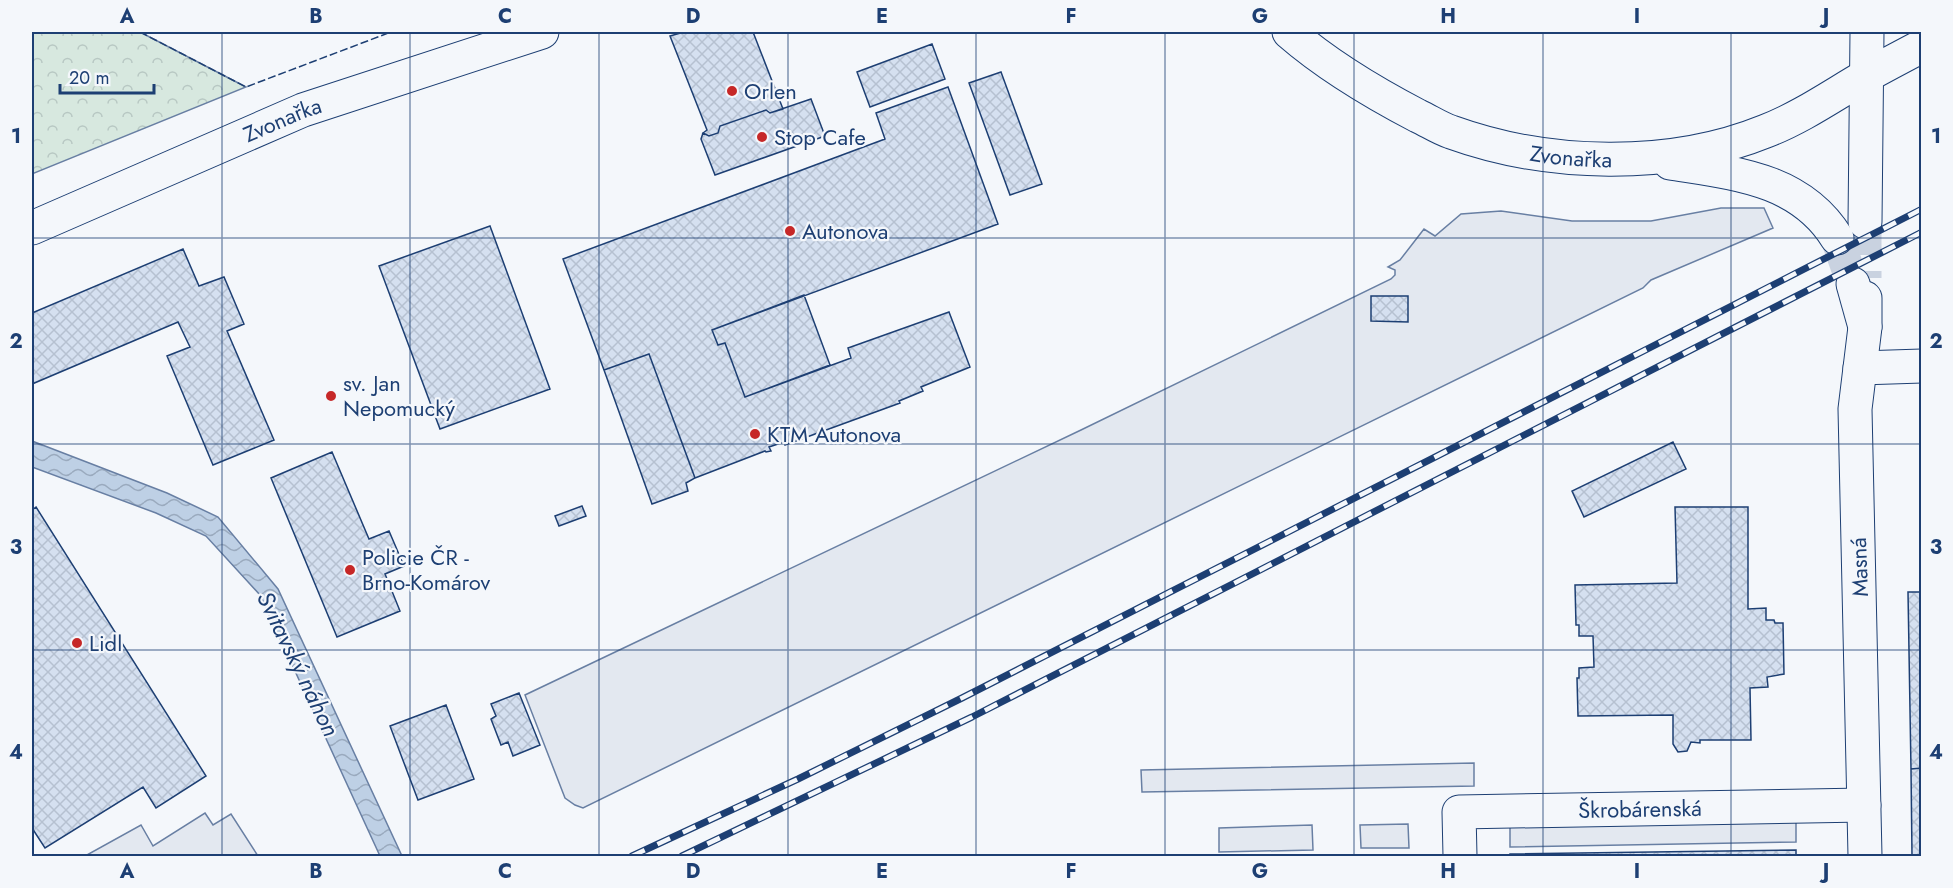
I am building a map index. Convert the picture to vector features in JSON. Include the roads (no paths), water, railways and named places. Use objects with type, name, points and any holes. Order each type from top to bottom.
[{"type":"main road","name":"Zvonařka","points":[[32,228],[303,110],[542,32]]},
{"type":"main road","name":"Zvonařka","points":[[1289,32],[1308,48],[1364,86],[1449,132],[1530,153],[1589,159],[1644,159],[1715,147],[1766,131],[1803,114],[1922,46]]},
{"type":"main road","points":[[1644,159],[1745,175],[1769,183],[1810,206],[1820,215],[1851,230],[1867,76],[1867,32]]},
{"type":"main road","name":"Masná","points":[[1859,281],[1865,327],[1855,409],[1865,856]]},
{"type":"main road","points":[[1860,368],[1922,366]]},
{"type":"main road","name":"Škrobárenská","points":[[1460,856],[1459,812],[1864,806]]},
{"type":"water","name":"Svitavský náhon","points":[[32,441],[167,493],[218,517],[278,589],[402,856],[380,856],[260,595],[206,536],[156,513],[32,467]]},
{"type":"tunnel","points":[[1865,222],[1865,278]]},
{"type":"tunnel","points":[[1837,238],[1853,284]]},
{"type":"railway","points":[[632,856],[798,779],[962,698],[1922,209]]},
{"type":"railway","points":[[682,856],[972,717],[1922,232]]},
{"type":"place","name":"Orlen","points":[[732,91]]},
{"type":"place","name":"Stop Cafe","points":[[762,137]]},
{"type":"place","name":"Autonova","points":[[790,231]]},
{"type":"place","name":"sv. Jan Nepomucký","points":[[331,396]]},
{"type":"place","name":"KTM Autonova","points":[[755,434]]},
{"type":"place","name":"Policie ČR - Brno-Komárov","points":[[350,570]]},
{"type":"place","name":"Lidl","points":[[77,643]]}]
